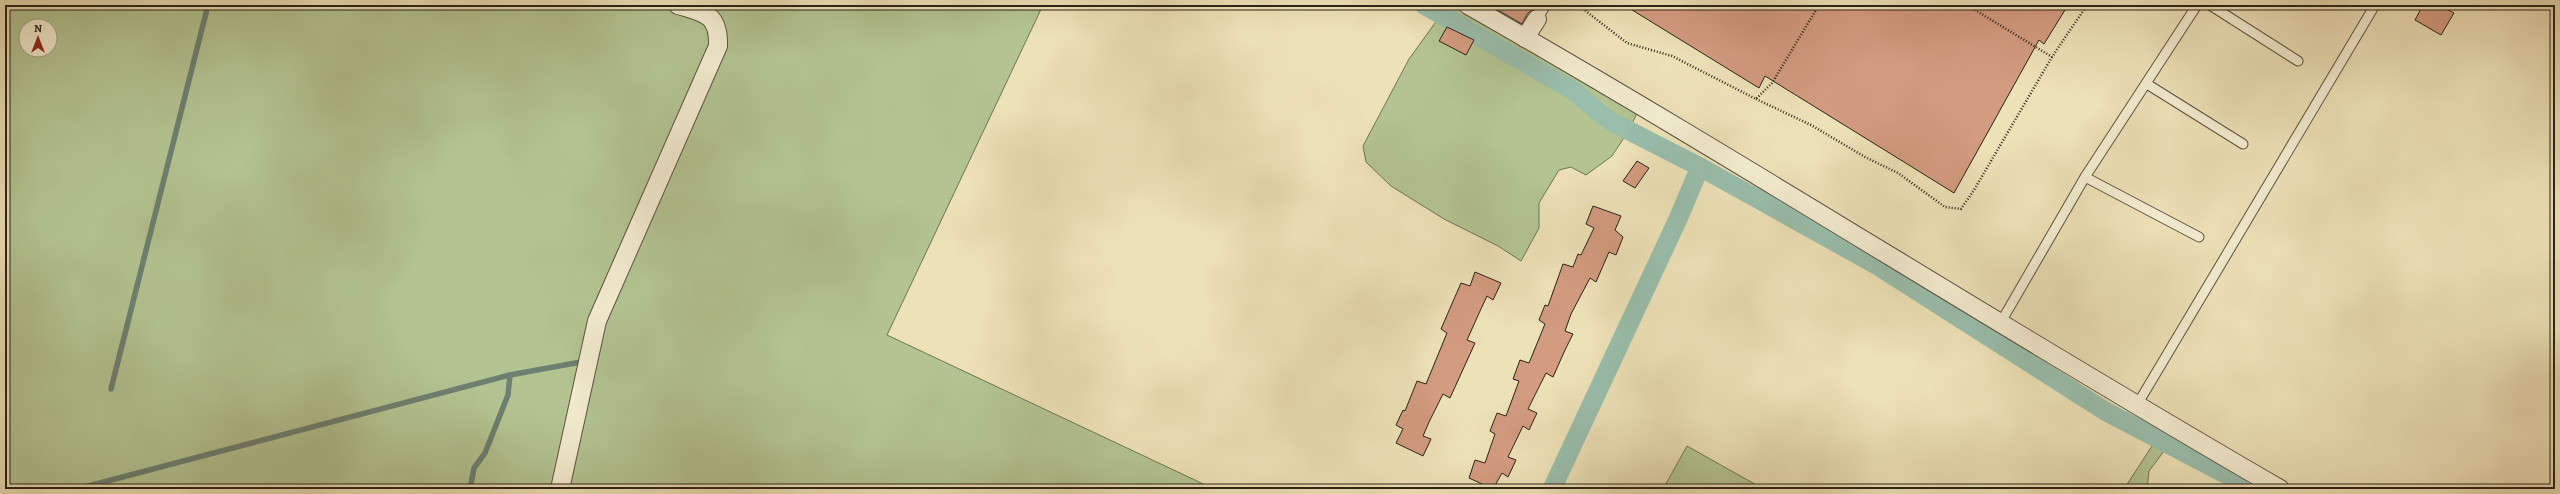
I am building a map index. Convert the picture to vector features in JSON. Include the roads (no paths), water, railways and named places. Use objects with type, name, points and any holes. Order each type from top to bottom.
[{"type":"street","points":[[560,489],[597,321],[718,46],[718,32],[714,20],[702,12],[678,5]]},
{"type":"street","points":[[1468,5],[2280,489]]},
{"type":"street","points":[[1525,38],[1541,12]]},
{"type":"lane","points":[[2001,322],[2085,177],[2147,84],[2197,5]]},
{"type":"lane","points":[[2210,5],[2298,61]]},
{"type":"lane","points":[[2137,405],[2376,5]]},
{"type":"lane","points":[[2147,84],[2243,144]]},
{"type":"lane","points":[[2085,177],[2199,237]]},
{"type":"waterway","points":[[111,389],[208,5]]},
{"type":"waterway","points":[[1424,5],[1572,90],[1610,121],[1700,167],[1878,266],[2105,411],[2235,479],[2241,489]]},
{"type":"waterway","points":[[1552,489],[1678,219],[1700,167]]},
{"type":"waterway","points":[[77,489],[510,375],[586,361]]},
{"type":"waterway","points":[[470,489],[474,468],[485,453],[508,395],[510,375]]}]
